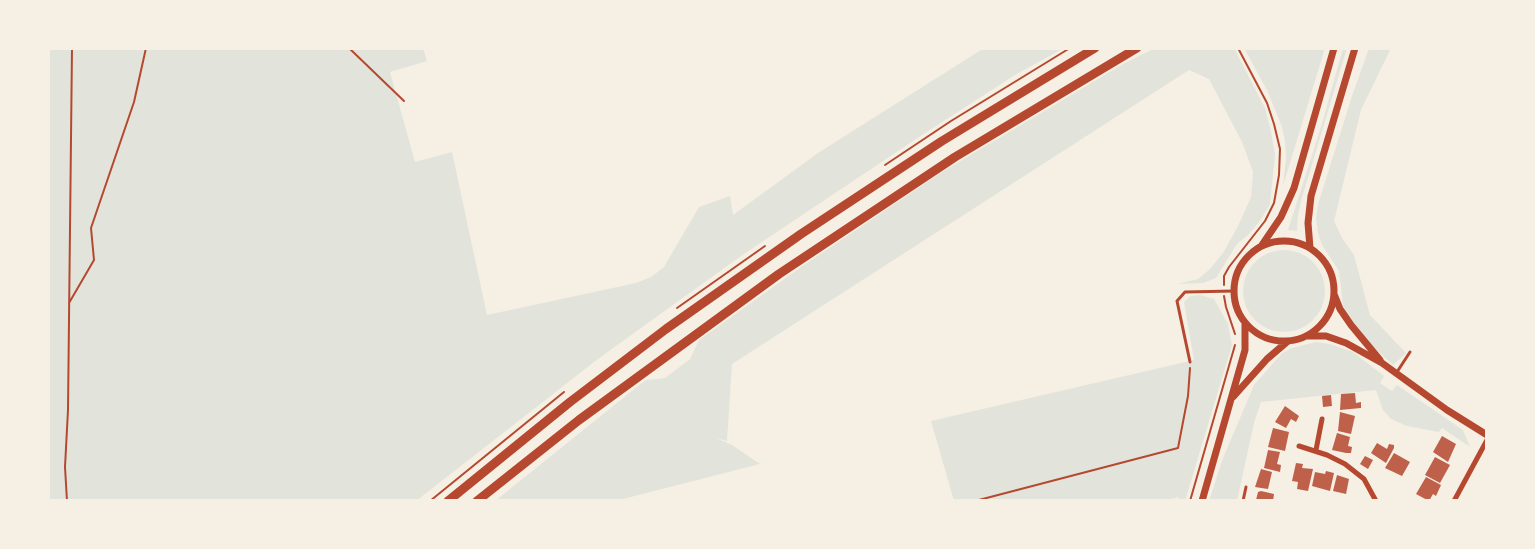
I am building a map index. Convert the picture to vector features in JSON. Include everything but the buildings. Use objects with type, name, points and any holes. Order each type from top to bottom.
[{"type":"highway","points":[[448,501],[570,402],[666,329],[801,234],[942,141],[1095,48]]},
{"type":"highway","points":[[477,501],[597,407],[779,274],[955,157],[1137,48]]},
{"type":"street","points":[[1261,247],[1286,208],[1334,48]]},
{"type":"street","points":[[1310,248],[1308,223],[1311,196],[1355,49]]},
{"type":"street","points":[[1305,336],[1320,326],[1327,317],[1334,294],[1334,284],[1327,265],[1310,248],[1287,241],[1273,242],[1261,247],[1247,258],[1241,266],[1234,291],[1236,304],[1244,321],[1256,333],[1268,338],[1288,341],[1305,336],[1319,336],[1346,343],[1382,363],[1487,435]]},
{"type":"street","points":[[1334,294],[1340,309],[1351,325],[1382,363]]},
{"type":"street","points":[[1202,501],[1245,351],[1244,321]]},
{"type":"street","points":[[1232,399],[1260,366],[1288,341]]},
{"type":"street","points":[[1316,450],[1322,419]]},
{"type":"street","points":[[1454,501],[1487,440]]},
{"type":"street","points":[[1299,446],[1336,458],[1356,472],[1368,485],[1376,501]]},
{"type":"lane","points":[[1190,362],[1177,301],[1185,292],[1234,291]]},
{"type":"lane","points":[[1396,374],[1410,352]]},
{"type":"lane","points":[[1243,501],[1246,487]]},
{"type":"path","points":[[67,501],[64,467],[68,410],[72,48]]},
{"type":"path","points":[[68,306],[94,260],[91,228],[134,102],[146,48]]},
{"type":"path","points":[[350,48],[404,101]]},
{"type":"path","points":[[1190,501],[1236,341],[1226,307],[1224,276],[1264,221],[1274,203],[1279,175],[1280,149],[1274,124],[1267,104],[1238,48]]},
{"type":"path","points":[[975,501],[1178,448],[1188,396],[1190,362]]},
{"type":"shaded area","points":[[48,48],[423,48],[427,61],[390,72],[415,162],[452,152],[487,315],[636,283],[651,277],[664,267],[699,207],[730,196],[733,215],[818,153],[984,48],[1064,48],[1015,75],[741,256],[598,359],[416,501],[48,501]]},
{"type":"shaded area","points":[[1155,48],[1234,48],[1265,108],[1275,155],[1270,204],[1260,221],[1237,244],[1216,278],[1203,283],[1177,284],[1198,279],[1223,253],[1251,197],[1253,172],[1242,142],[1209,79],[1189,70],[732,364],[727,441],[716,438],[732,445],[760,464],[615,501],[495,501],[646,380],[665,378],[690,359],[699,340],[801,267],[942,172],[1123,64]]},
{"type":"shaded area","points":[[1244,48],[1325,48],[1283,186],[1286,158],[1282,127],[1268,92]]},
{"type":"shaded area","points":[[1343,48],[1347,48],[1301,201],[1297,231],[1288,230],[1321,127]]},
{"type":"shaded area","points":[[1369,48],[1391,48],[1361,110],[1334,221],[1354,255],[1370,315],[1406,353],[1393,365],[1370,344],[1347,315],[1343,306],[1339,271],[1322,245],[1316,218],[1319,201]]},
{"type":"shaded area","points":[[1284,250],[1300,253],[1313,262],[1322,275],[1325,291],[1322,307],[1313,320],[1300,329],[1284,332],[1268,329],[1255,320],[1246,307],[1243,291],[1246,275],[1255,262],[1268,253]]},
{"type":"shaded area","points":[[1200,295],[1214,299],[1228,324],[1232,345],[1185,501],[1178,501],[1179,497],[1162,501],[954,501],[931,421],[1194,360],[1184,302],[1190,296]]},
{"type":"shaded area","points":[[1316,342],[1353,352],[1384,376],[1380,383],[1392,391],[1397,385],[1463,430],[1470,447],[1442,428],[1439,432],[1407,426],[1391,419],[1383,410],[1376,390],[1261,402],[1254,423],[1237,501],[1209,501],[1223,458],[1254,385],[1282,353]]}]
